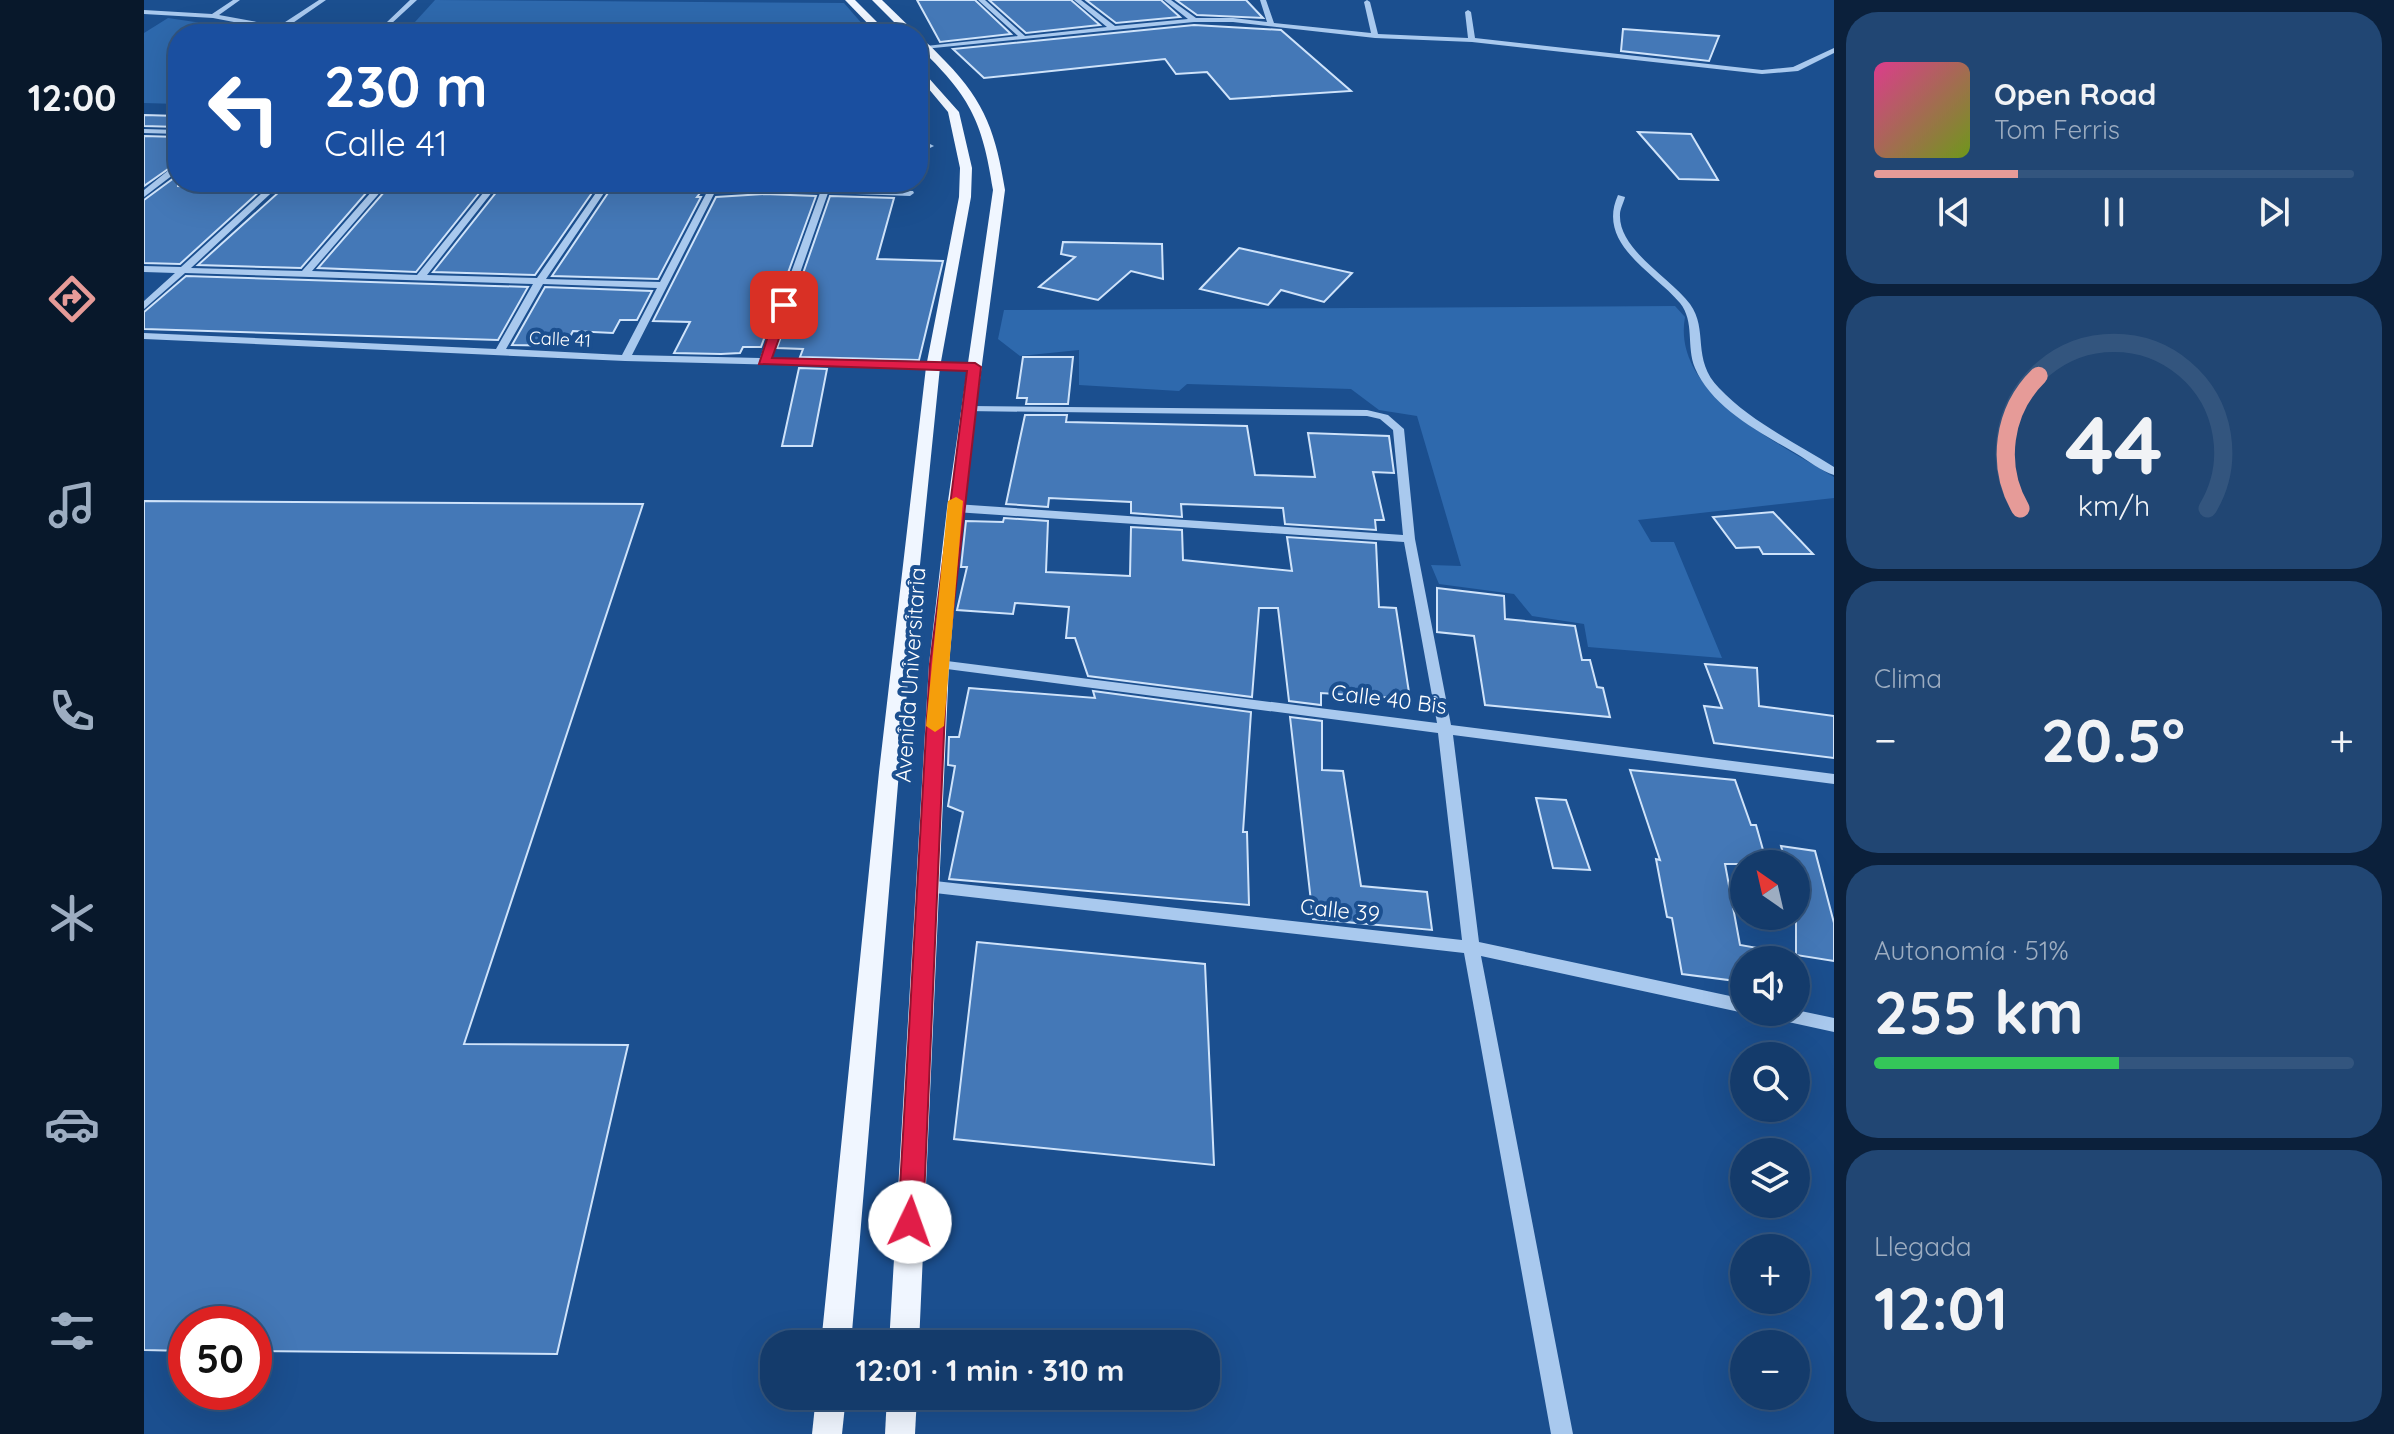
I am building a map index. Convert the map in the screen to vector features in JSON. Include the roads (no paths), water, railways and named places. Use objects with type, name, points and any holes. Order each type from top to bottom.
[{"type":"main road","points":[[850,0],[874,24]]},
{"type":"main road","points":[[877,0],[902,24]]},
{"type":"main road","name":"Avenida Universitaria","points":[[905,1330],[939,664],[955,508],[999,190],[993,145],[980,107],[928,51]]},
{"type":"main road","name":"Avenida Universitaria","points":[[837,1330],[889,772],[933,367],[965,197],[966,168],[953,112],[928,81]]},
{"type":"main road","points":[[827,1434],[830,1410]]},
{"type":"main road","points":[[900,1434],[901,1410]]},
{"type":"street","points":[[213,16],[237,0]]},
{"type":"street","points":[[288,24],[323,0]]},
{"type":"street","points":[[387,24],[414,0]]},
{"type":"street","points":[[981,0],[1024,38]]},
{"type":"street","points":[[1077,0],[1113,28]]},
{"type":"street","points":[[1167,0],[1194,20]]},
{"type":"street","points":[[1263,0],[1271,23]]},
{"type":"street","points":[[1367,2],[1375,36]]},
{"type":"street","points":[[144,12],[213,16],[255,24]]},
{"type":"street","points":[[1468,12],[1472,40]]},
{"type":"street","points":[[144,24],[163,13]]},
{"type":"street","points":[[928,44],[1024,38],[1194,20],[1271,23],[1375,36],[1472,40],[1762,72],[1795,69],[1834,50]]},
{"type":"street","points":[[144,131],[168,132]]},
{"type":"street","points":[[144,194],[168,175]]},
{"type":"street","points":[[144,306],[268,192]]},
{"type":"street","points":[[305,274],[376,192]]},
{"type":"street","points":[[420,277],[488,192]]},
{"type":"street","points":[[499,352],[539,282],[601,192]]},
{"type":"street","points":[[625,358],[711,192]]},
{"type":"street","points":[[764,362],[824,192]]},
{"type":"street","points":[[896,192],[910,193]]},
{"type":"street","points":[[1621,197],[1615,214],[1630,252],[1694,315],[1699,369],[1717,392],[1742,413],[1834,472]]},
{"type":"street","points":[[144,269],[662,285]]},
{"type":"street","name":"Calle 41","points":[[144,336],[625,358],[975,367]]},
{"type":"street","points":[[970,409],[1367,413],[1384,417],[1398,429],[1409,539],[1445,729],[1471,947],[1562,1434]]},
{"type":"street","points":[[955,508],[1409,539]]},
{"type":"street","name":"Calle 40 Bis","points":[[939,664],[1834,779]]},
{"type":"street","name":"Calle 39","points":[[926,886],[1471,947],[1730,1003]]},
{"type":"street","points":[[1810,1020],[1834,1025]]}]
